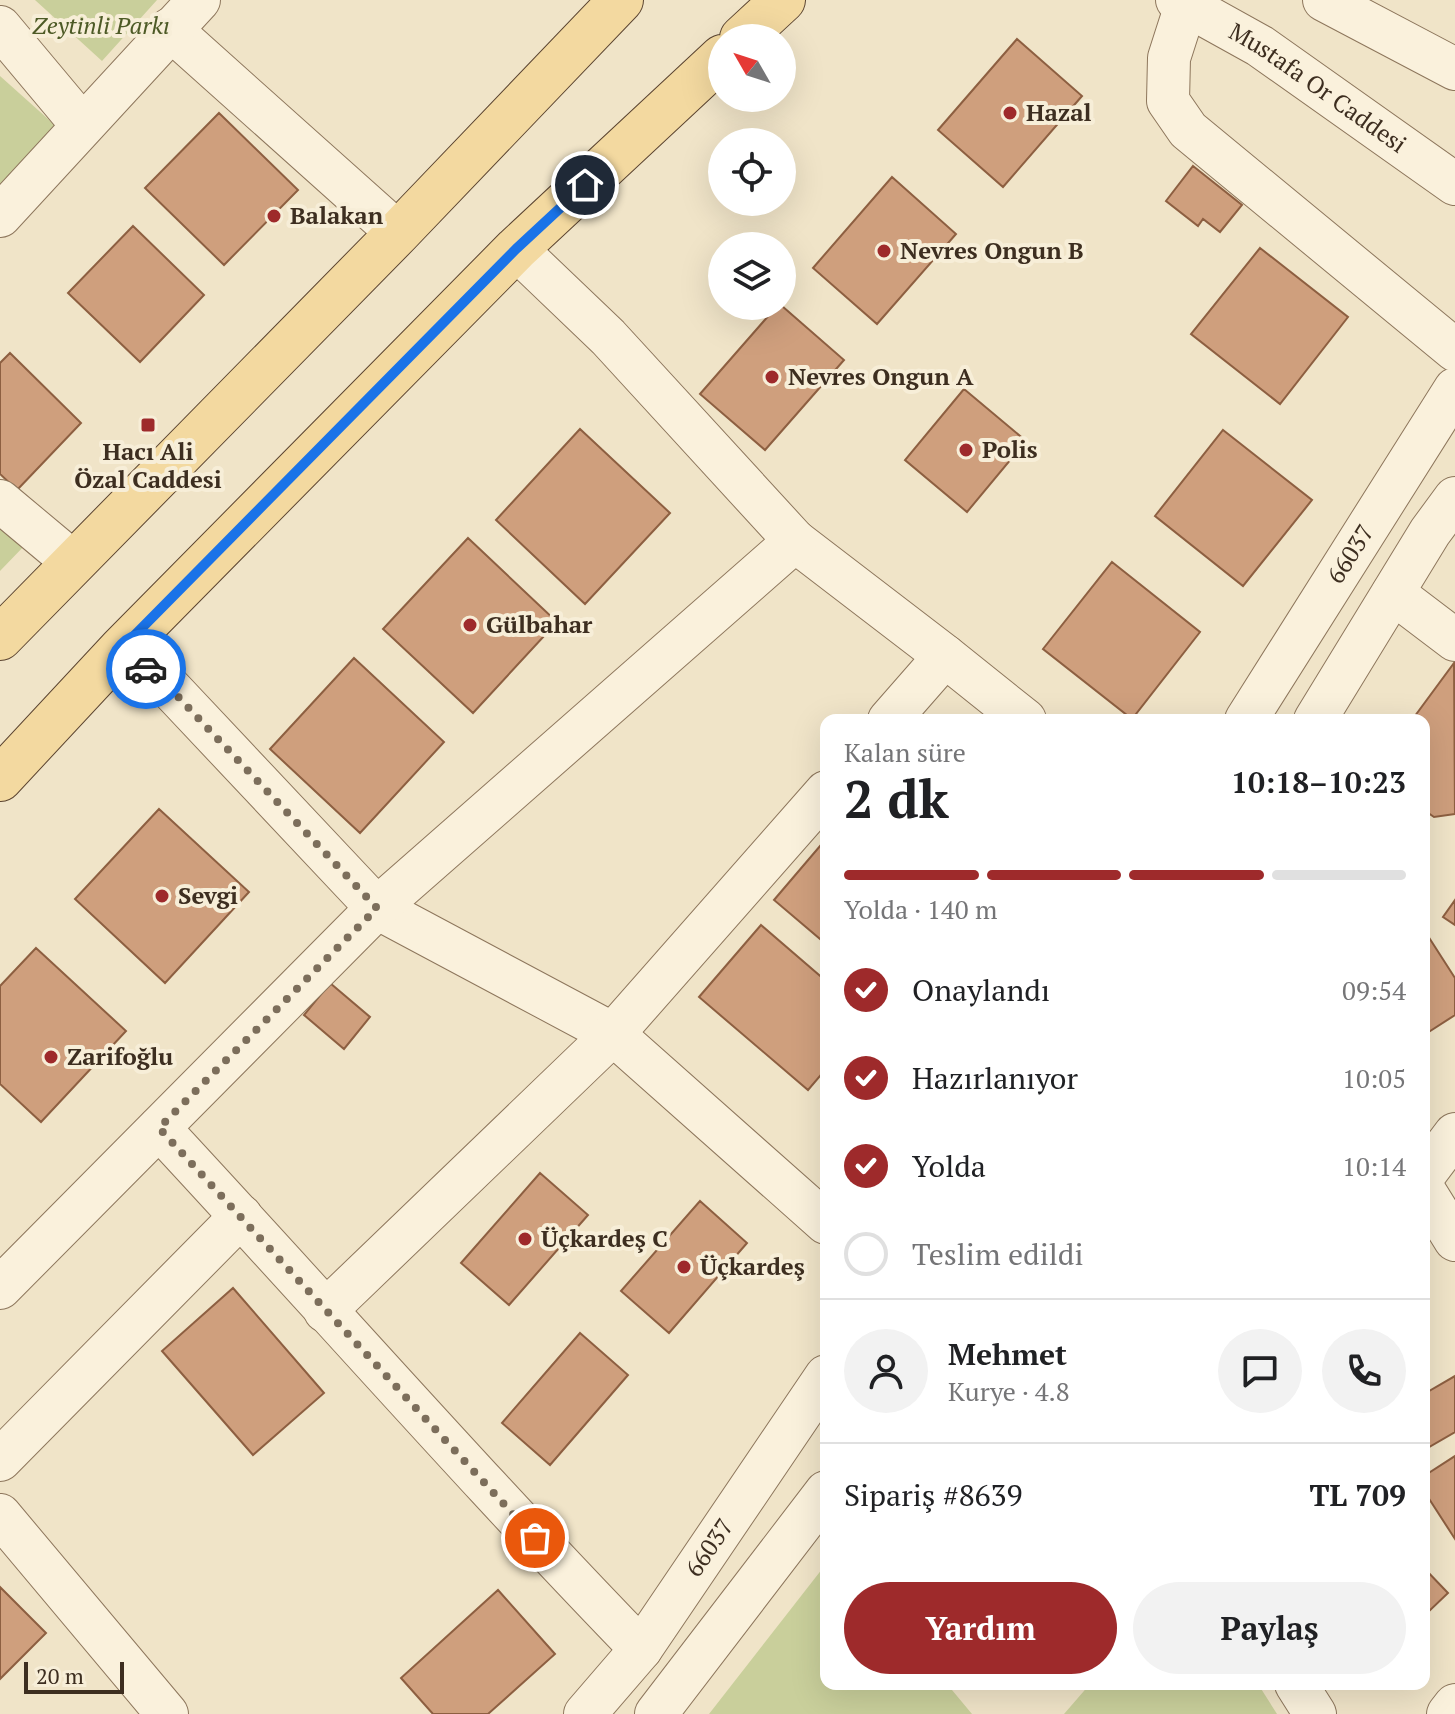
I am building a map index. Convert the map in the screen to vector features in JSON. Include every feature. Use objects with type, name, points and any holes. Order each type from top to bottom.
[{"type":"main road","points":[[0,638],[398,233],[621,0]]},
{"type":"main road","points":[[757,24],[783,0]]},
{"type":"main road","points":[[0,779],[121,649],[516,249],[708,70]]},
{"type":"street","points":[[0,216],[199,0]]},
{"type":"street","points":[[1324,0],[1455,69]]},
{"type":"street","points":[[1181,3],[1169,58],[1168,101],[1188,130],[1455,350]]},
{"type":"street","name":"Mustafa Or Caddesi","points":[[1181,3],[1260,46],[1455,184]]},
{"type":"street","points":[[0,27],[82,125]]},
{"type":"street","points":[[170,29],[398,233]]},
{"type":"street","points":[[516,249],[608,337],[795,541],[1018,714]]},
{"type":"street","name":"66037","points":[[1250,714],[1455,389]]},
{"type":"street","points":[[1319,714],[1430,532],[1455,498]]},
{"type":"street","points":[[0,501],[73,562]]},
{"type":"street","points":[[0,1288],[377,908],[795,541]]},
{"type":"street","points":[[1393,593],[1455,640]]},
{"type":"street","points":[[121,649],[169,687],[377,908],[613,1034],[820,1218]]},
{"type":"street","points":[[894,714],[945,656]]},
{"type":"street","points":[[325,1311],[613,1034],[820,799]]},
{"type":"street","points":[[159,1128],[556,1561],[641,1649]]},
{"type":"street","points":[[1430,1167],[1455,1134]]},
{"type":"street","points":[[1430,1200],[1455,1240]]},
{"type":"street","points":[[0,1460],[241,1216]]},
{"type":"street","name":"66037","points":[[585,1714],[641,1649],[820,1385]]},
{"type":"street","points":[[656,1714],[820,1500]]},
{"type":"street","points":[[0,1515],[167,1714]]},
{"type":"street","points":[[1300,1690],[1315,1714]]},
{"type":"street","points":[[1448,1714],[1455,1705]]},
{"type":"green space","name":"Zeytinli Parkı","points":[[35,0],[157,0],[102,61]]},
{"type":"green space","points":[[0,76],[57,127],[0,191]]},
{"type":"green space","points":[[0,518],[27,543],[0,571]]},
{"type":"green space","points":[[820,1572],[820,1690],[952,1690],[972,1714],[709,1714]]},
{"type":"green space","points":[[1085,1690],[1262,1690],[1277,1714],[1064,1714]]},
{"type":"building","name":"Hazal","points":[[1017,39],[1082,96],[1003,187],[938,130]]},
{"type":"building","points":[[219,113],[298,190],[224,265],[145,188]]},
{"type":"building","points":[[1193,166],[1242,205],[1220,232],[1203,219],[1198,226],[1166,201]]},
{"type":"building","name":"Nevres Ongun B","points":[[892,177],[956,234],[877,324],[813,268]]},
{"type":"building","points":[[133,226],[204,295],[140,362],[68,293]]},
{"type":"building","points":[[1260,248],[1348,317],[1280,404],[1191,334]]},
{"type":"building","name":"Nevres Ongun A","points":[[796,318],[844,360],[765,450],[700,394],[765,320]]},
{"type":"building","points":[[10,353],[81,423],[17,490],[0,474],[0,363]]},
{"type":"building","name":"Polis","points":[[964,389],[1026,441],[967,512],[905,460]]},
{"type":"building","points":[[580,429],[670,513],[585,604],[496,520]]},
{"type":"building","points":[[1223,430],[1312,500],[1243,586],[1155,516]]},
{"type":"building","name":"Gülbahar","points":[[468,538],[557,622],[473,713],[383,629]]},
{"type":"building","points":[[1112,562],[1200,632],[1136,714],[1126,714],[1043,649]]},
{"type":"building","points":[[354,658],[444,742],[360,833],[270,749]]},
{"type":"building","points":[[1454,663],[1455,814],[1434,817],[1430,814],[1430,714],[1416,714]]},
{"type":"building","name":"Sevgi","points":[[159,809],[249,892],[165,983],[75,899]]},
{"type":"building","points":[[820,846],[820,939],[774,900]]},
{"type":"building","points":[[1455,900],[1455,925],[1443,917]]},
{"type":"building","points":[[761,925],[820,976],[820,1076],[808,1090],[699,997]]},
{"type":"building","points":[[1430,939],[1455,978],[1455,1015],[1430,1031]]},
{"type":"building","name":"Zarifoğlu","points":[[36,948],[126,1031],[41,1122],[0,1084],[0,986]]},
{"type":"building","points":[[330,983],[370,1017],[344,1049],[304,1015]]},
{"type":"building","name":"Üçkardeş C","points":[[540,1173],[588,1215],[509,1305],[461,1263]]},
{"type":"building","name":"Üçkardeş","points":[[700,1201],[747,1243],[669,1333],[621,1291]]},
{"type":"building","points":[[233,1288],[324,1393],[253,1455],[162,1351]]},
{"type":"building","points":[[580,1333],[628,1375],[550,1465],[502,1423]]},
{"type":"building","points":[[1455,1376],[1455,1432],[1430,1447],[1430,1391]]},
{"type":"building","points":[[1455,1456],[1455,1539],[1430,1500],[1430,1472]]},
{"type":"building","points":[[1430,1574],[1448,1593],[1430,1610]]},
{"type":"building","points":[[0,1587],[46,1633],[0,1679]]},
{"type":"building","points":[[498,1590],[555,1654],[488,1714],[433,1714],[401,1678]]},
{"type":"way so far","points":[[146,669],[169,687],[377,908],[159,1128],[535,1538]]},
{"type":"place","name":"Hazal","points":[[1010,113]]},
{"type":"place","name":"Balakan","points":[[274,216]]},
{"type":"place","name":"Nevres Ongun B","points":[[884,251]]},
{"type":"place","name":"Nevres Ongun A","points":[[772,377]]},
{"type":"place","name":"Hacı Ali Özal Caddesi","points":[[148,425]]},
{"type":"place","name":"Polis","points":[[966,450]]},
{"type":"place","name":"Gülbahar","points":[[470,625]]},
{"type":"place","name":"Sevgi","points":[[162,896]]},
{"type":"place","name":"Zarifoğlu","points":[[51,1057]]},
{"type":"place","name":"Üçkardeş C","points":[[525,1239]]},
{"type":"place","name":"Üçkardeş","points":[[684,1267]]},
{"type":"route","points":[[146,669],[121,649],[516,249],[585,185]]}]
